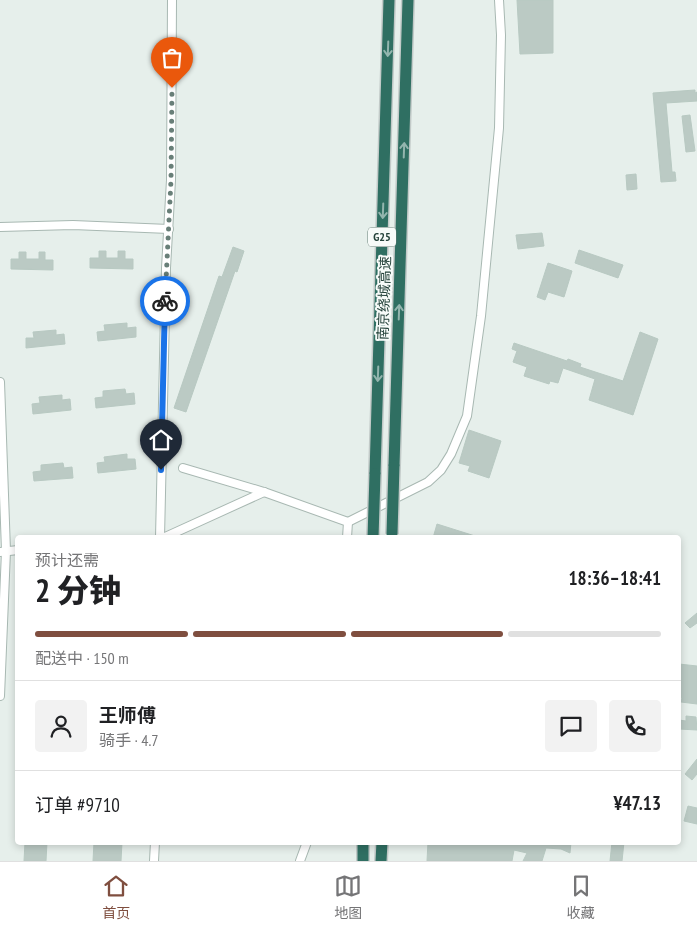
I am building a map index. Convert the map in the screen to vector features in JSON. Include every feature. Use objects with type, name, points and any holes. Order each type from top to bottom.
[{"type":"highway","name":"南京绕城高速","points":[[373,535],[389,0]]},
{"type":"highway","name":"南京绕城高速","points":[[392,535],[408,0]]},
{"type":"highway","points":[[363,845],[363,861]]},
{"type":"highway","points":[[381,861],[382,845]]},
{"type":"street","points":[[162,535],[164,336],[173,127],[172,0]]},
{"type":"street","points":[[183,468],[264,492],[348,522],[428,482],[441,470],[451,454],[468,416],[482,306],[499,128],[501,35],[499,0]]},
{"type":"street","points":[[0,227],[73,225],[169,229]]},
{"type":"street","points":[[0,382],[3,551],[0,696]]},
{"type":"street","points":[[169,535],[264,492]]},
{"type":"street","points":[[347,535],[348,522]]},
{"type":"street","points":[[154,861],[155,845]]},
{"type":"street","points":[[300,861],[306,845]]},
{"type":"building","points":[[517,0],[553,0],[553,53],[520,54]]},
{"type":"building","points":[[695,90],[695,93],[697,92],[697,101],[666,103],[672,172],[675,172],[676,181],[661,182],[653,93]]},
{"type":"building","points":[[690,115],[695,151],[686,152],[682,116]]},
{"type":"building","points":[[636,174],[637,189],[627,190],[626,175]]},
{"type":"building","points":[[542,233],[544,246],[518,249],[516,235]]},
{"type":"building","points":[[233,247],[244,251],[237,272],[235,271],[186,412],[174,408],[219,276],[222,277]]},
{"type":"building","points":[[579,250],[623,265],[618,278],[575,263]]},
{"type":"building","points":[[99,251],[106,251],[106,258],[118,258],[118,251],[125,251],[125,259],[133,259],[133,269],[90,268],[90,258],[99,258]]},
{"type":"building","points":[[19,252],[26,252],[26,259],[39,259],[39,252],[45,252],[45,260],[53,260],[53,270],[11,269],[11,259],[19,259]]},
{"type":"building","points":[[548,263],[572,271],[564,297],[548,292],[545,300],[537,297]]},
{"type":"building","points":[[127,323],[127,328],[136,327],[136,337],[98,341],[97,332],[105,331],[104,325]]},
{"type":"building","points":[[56,330],[56,335],[64,334],[65,344],[26,348],[26,338],[34,338],[33,332]]},
{"type":"building","points":[[640,332],[658,339],[633,415],[589,400],[595,379],[563,368],[558,383],[550,381],[549,384],[524,376],[527,367],[513,362],[517,351],[512,349],[514,343],[567,361],[568,359],[581,364],[580,367],[623,381]]},
{"type":"building","points":[[125,389],[126,394],[134,393],[135,404],[96,408],[95,398],[103,397],[103,391]]},
{"type":"building","points":[[62,395],[62,400],[70,399],[71,410],[33,414],[32,404],[40,403],[39,397]]},
{"type":"building","points":[[469,430],[501,441],[489,478],[468,471],[470,466],[459,463]]},
{"type":"building","points":[[127,454],[127,459],[135,459],[136,469],[98,473],[97,463],[105,462],[104,457]]},
{"type":"building","points":[[63,463],[64,468],[72,467],[73,478],[34,481],[33,472],[41,471],[41,465]]},
{"type":"building","points":[[437,524],[472,535],[434,535]]},
{"type":"building","points":[[697,613],[697,623],[690,628],[685,623]]},
{"type":"building","points":[[681,664],[697,666],[697,704],[681,702]]},
{"type":"building","points":[[686,716],[696,717],[697,730],[681,729],[681,720],[686,721]]},
{"type":"building","points":[[697,759],[697,774],[692,780],[685,774]]},
{"type":"building","points":[[688,806],[697,808],[697,824],[684,821]]},
{"type":"building","points":[[25,845],[47,845],[46,861],[24,861]]},
{"type":"building","points":[[94,845],[122,845],[121,861],[93,861]]},
{"type":"building","points":[[428,845],[571,845],[570,853],[561,849],[546,848],[542,861],[523,861],[527,853],[514,850],[512,861],[427,861]]},
{"type":"building","points":[[612,845],[624,845],[622,861],[610,861]]},
{"type":"way so far","points":[[165,301],[173,127],[172,88]]},
{"type":"route","points":[[161,470],[165,301]]}]
